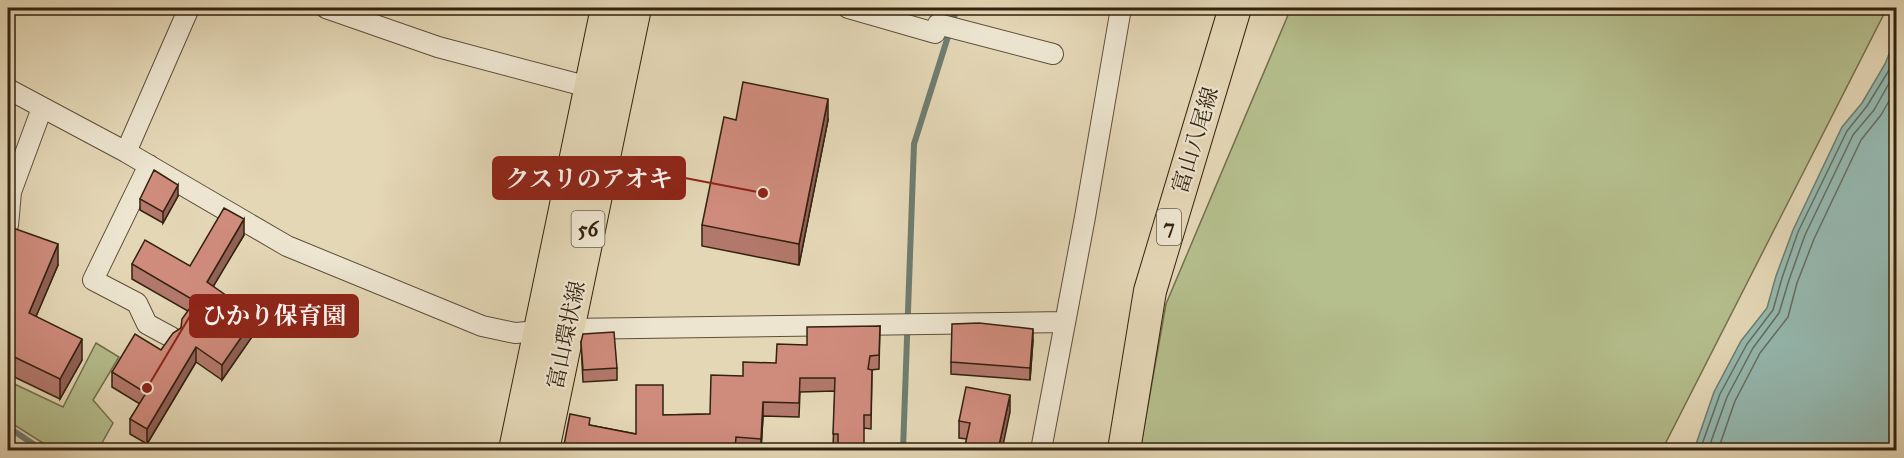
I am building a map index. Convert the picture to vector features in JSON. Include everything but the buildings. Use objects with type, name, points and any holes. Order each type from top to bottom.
[{"type":"main road","name":"富山環状線","points":[[604,91],[607,8]]},
{"type":"main road","name":"富山環状線","points":[[515,450],[553,330],[604,91],[634,8]]},
{"type":"main road","name":"富山八尾線","points":[[1124,450],[1150,291],[1235,8]]},
{"type":"main road","name":"富山環状線","points":[[543,450],[553,330]]},
{"type":"street","points":[[126,152],[189,8]]},
{"type":"street","points":[[326,8],[438,47],[604,91]]},
{"type":"street","points":[[848,8],[888,13],[935,33],[938,24],[1053,54]]},
{"type":"street","points":[[1041,450],[1087,206],[1120,8]]},
{"type":"street","points":[[8,89],[126,152],[287,246],[482,326],[515,333],[553,330],[1065,322]]},
{"type":"street","points":[[8,225],[11,192],[42,108]]},
{"type":"street","points":[[149,165],[93,279],[137,303],[147,324],[171,338]]},
{"type":"green space","points":[[1291,8],[1887,8],[1662,450],[1140,450],[1166,304]]},
{"type":"green space","points":[[96,343],[119,357],[93,400],[113,423],[98,450],[54,450],[8,421],[8,381],[63,407]]},
{"type":"water","points":[[1896,37],[1896,450],[1694,450],[1714,392],[1741,341],[1767,308],[1793,230],[1842,127],[1862,103],[1885,64]]},
{"type":"waterway","points":[[903,450],[914,144],[957,8]]},
{"type":"waterway","points":[[8,427],[42,450]]},
{"type":"place","name":"クスリのアオキ","points":[[763,193]]},
{"type":"place","name":"ひかり保育園","points":[[147,388]]}]
